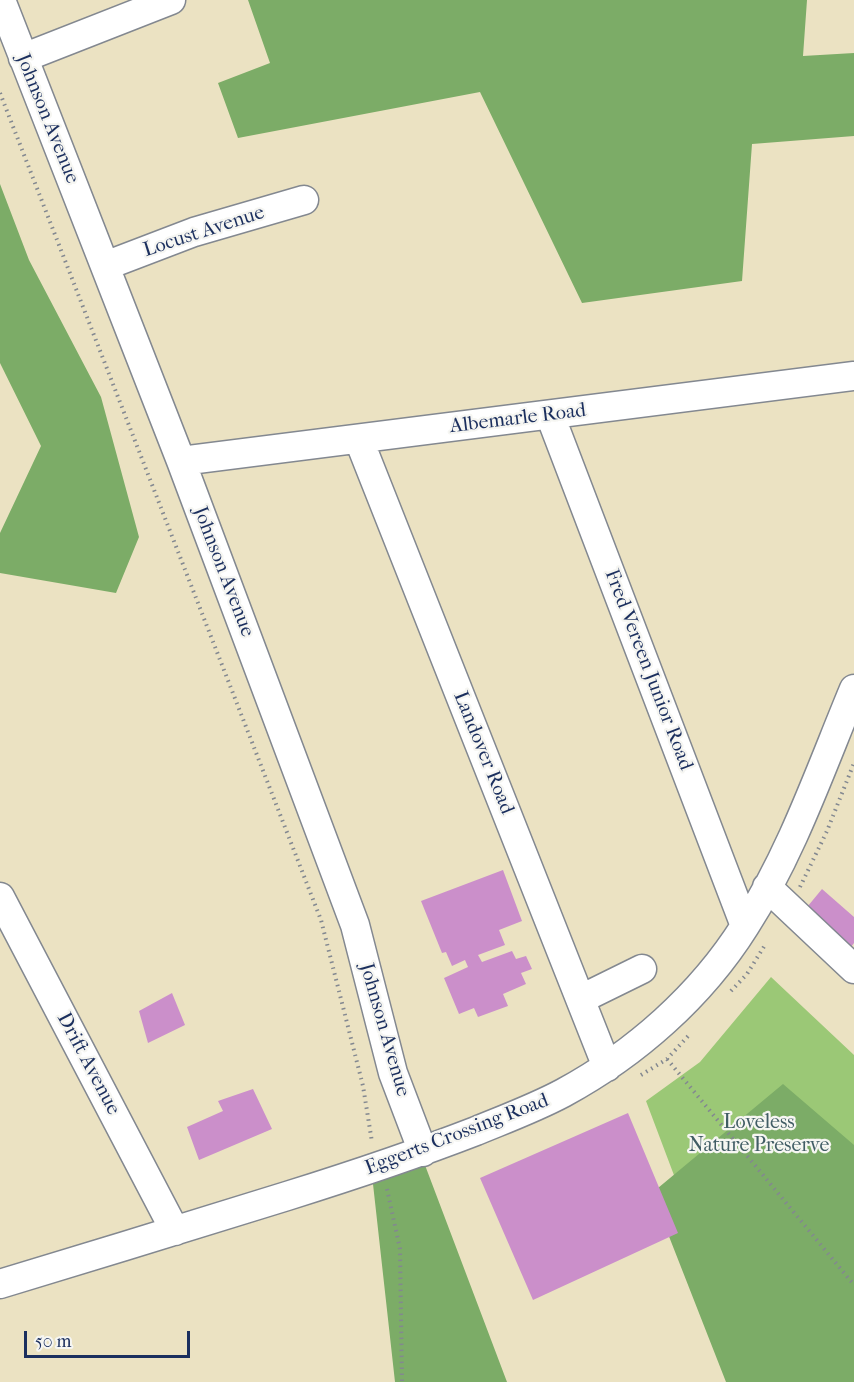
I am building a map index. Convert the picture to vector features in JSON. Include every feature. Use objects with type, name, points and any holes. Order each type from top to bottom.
[{"type":"street","name":"Johnson Avenue","points":[[1,0],[181,461],[355,925],[393,1073],[423,1152]]},
{"type":"street","points":[[23,58],[171,0]]},
{"type":"street","name":"Locust Avenue","points":[[105,266],[194,232],[304,200]]},
{"type":"street","name":"Albemarle Road","points":[[181,461],[854,376]]},
{"type":"street","name":"Fred Vereen Junior Road","points":[[550,415],[745,926]]},
{"type":"street","name":"Landover Road","points":[[358,440],[608,1066]]},
{"type":"street","name":"Eggerts Crossing Road","points":[[0,1284],[423,1152],[524,1112],[562,1094],[608,1066],[635,1046],[680,1006],[710,973],[745,926],[780,864],[854,688]]},
{"type":"street","points":[[767,887],[854,969]]},
{"type":"street","name":"Drift Avenue","points":[[0,897],[175,1231]]},
{"type":"street","points":[[581,999],[642,969]]},
{"type":"path","points":[[0,93],[321,920],[363,1086],[370,1134],[378,1167],[387,1189],[400,1249],[402,1382]]},
{"type":"path","points":[[667,1059],[854,1285]]},
{"type":"green space","points":[[248,0],[807,0],[803,56],[854,53],[854,136],[752,144],[742,281],[582,303],[480,92],[238,138],[218,83],[270,63]]},
{"type":"green space","points":[[0,184],[29,260],[101,397],[139,537],[116,593],[0,573],[0,533],[41,446],[0,363]]},
{"type":"green space","name":"Loveless Nature Preserve","points":[[771,977],[854,1055],[854,1382],[752,1382],[646,1101],[700,1062]]},
{"type":"green space","name":"Loveless Nature Preserve","points":[[783,1084],[854,1145],[854,1382],[726,1382],[652,1193]]},
{"type":"green space","points":[[417,1144],[507,1382],[395,1382],[370,1157]]},
{"type":"building","points":[[503,870],[522,921],[499,930],[505,945],[478,955],[482,962],[512,951],[516,959],[526,956],[532,969],[521,973],[526,984],[503,994],[508,1006],[478,1017],[474,1008],[459,1014],[444,978],[468,967],[465,960],[452,966],[446,952],[442,953],[421,901]]},
{"type":"building","points":[[822,889],[854,917],[854,943],[851,947],[803,912]]},
{"type":"building","points":[[172,993],[185,1025],[148,1043],[139,1011]]},
{"type":"building","points":[[253,1089],[272,1129],[199,1160],[187,1127],[223,1111],[218,1101]]},
{"type":"building","points":[[628,1113],[678,1233],[533,1300],[480,1178]]}]
